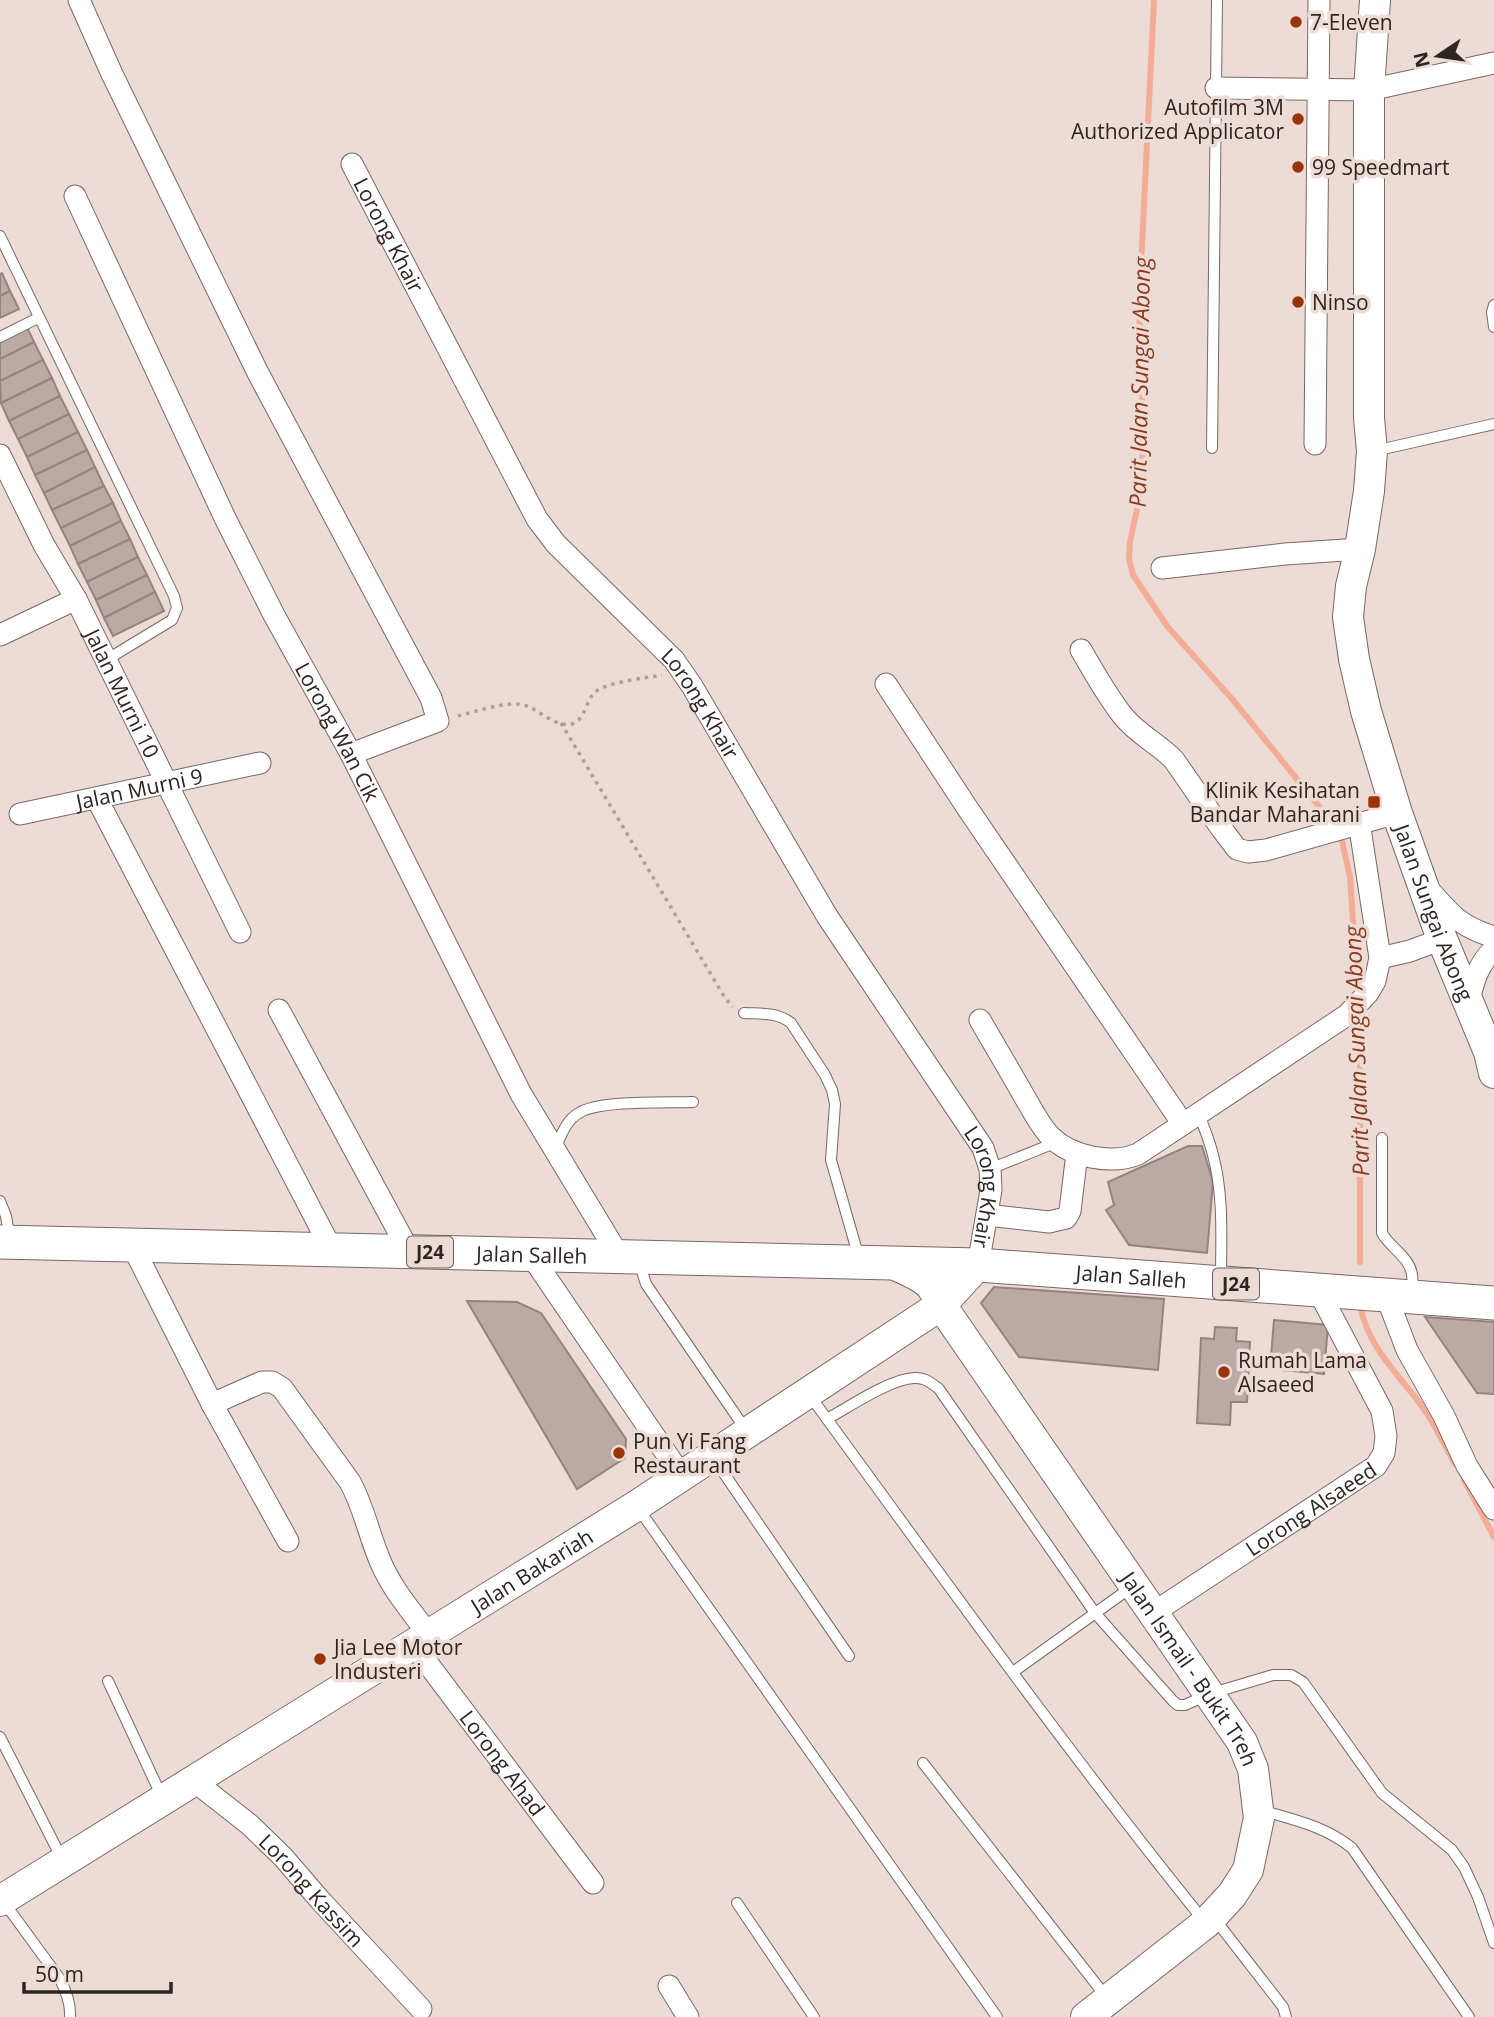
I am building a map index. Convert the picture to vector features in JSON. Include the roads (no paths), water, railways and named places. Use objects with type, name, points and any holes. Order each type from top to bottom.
[{"type":"main road","name":"Jalan Salleh","points":[[5,1242],[894,1262]]},
{"type":"main road","name":"J24","points":[[894,1262],[978,1265]]},
{"type":"main road","points":[[894,1262],[920,1275],[934,1286],[941,1305]]},
{"type":"main road","name":"Jalan Salleh","points":[[978,1265],[1494,1303]]},
{"type":"street","points":[[79,0],[112,74],[258,373],[431,698],[438,720],[351,754]]},
{"type":"street","points":[[1315,444],[1319,0]]},
{"type":"street","name":"Jalan Sungai Abong","points":[[1375,0],[1369,90],[1369,418],[1372,451],[1369,491],[1348,617],[1366,711],[1397,813],[1442,939],[1489,1052],[1494,1073]]},
{"type":"street","points":[[1216,88],[1369,90],[1494,63]]},
{"type":"street","name":"Lorong Khair","points":[[352,164],[537,519],[556,544],[682,671],[827,916],[983,1149],[990,1169],[991,1190],[978,1265]]},
{"type":"street","name":"Lorong Wan Cik","points":[[75,196],[225,518],[274,615],[351,754],[521,1094],[555,1149],[631,1256]]},
{"type":"street","name":"Jalan Murni 10","points":[[0,455],[44,545],[76,600],[240,932]]},
{"type":"street","points":[[1162,568],[1285,554],[1360,550]]},
{"type":"street","points":[[0,635],[76,600]]},
{"type":"street","points":[[1081,650],[1123,716],[1137,731],[1165,750],[1174,760],[1237,849],[1248,852],[1266,850],[1397,813]]},
{"type":"street","points":[[886,684],[975,819],[1191,1119]]},
{"type":"street","name":"Jalan Murni 9","points":[[20,814],[260,763]]},
{"type":"street","points":[[97,799],[332,1250]]},
{"type":"street","points":[[980,1020],[1037,1118],[1051,1137],[1070,1151],[1093,1158],[1130,1157],[1347,1015],[1368,993],[1375,981],[1380,958],[1359,822]]},
{"type":"street","points":[[1421,881],[1454,918],[1473,930],[1494,937]]},
{"type":"street","points":[[1380,958],[1442,939]]},
{"type":"street","points":[[1468,1004],[1476,973],[1494,949]]},
{"type":"street","points":[[279,1010],[409,1251]]},
{"type":"street","points":[[987,1215],[1049,1222],[1066,1218],[1070,1211],[1077,1153]]},
{"type":"street","points":[[132,1245],[212,1404],[288,1541]]},
{"type":"street","points":[[530,1254],[681,1475]]},
{"type":"street","name":"Jalan Bakariah","points":[[1,1900],[636,1506],[941,1305],[978,1265]]},
{"type":"street","name":"Lorong Alsaeed","points":[[1153,1613],[1376,1466],[1384,1453],[1386,1436],[1382,1411],[1318,1290]]},
{"type":"street","points":[[1399,1296],[1407,1350],[1444,1416],[1466,1466],[1494,1509]]},
{"type":"street","name":"Jalan Ismail - Bukit Treh","points":[[941,1305],[1242,1742],[1253,1769],[1259,1818],[1248,1870],[1232,1895],[1209,1920],[1097,2009]]},
{"type":"street","name":"Lorong Ahad","points":[[212,1404],[262,1382],[272,1382],[282,1388],[353,1488],[380,1562],[421,1640],[593,1883]]},
{"type":"street","name":"Lorong Kassim","points":[[194,1781],[250,1825],[283,1857],[421,2009]]},
{"type":"street","points":[[669,1986],[688,2017]]},
{"type":"lane","points":[[1212,448],[1217,0]]},
{"type":"lane","points":[[0,236],[174,596],[177,608],[172,620],[106,660]]},
{"type":"lane","points":[[1494,305],[1494,327]]},
{"type":"lane","points":[[0,337],[38,318]]},
{"type":"lane","points":[[1372,451],[1494,424]]},
{"type":"lane","points":[[744,1013],[784,1017],[791,1023],[825,1075],[835,1104],[831,1160],[860,1261]]},
{"type":"lane","points":[[555,1149],[567,1124],[578,1113],[596,1105],[693,1102]]},
{"type":"lane","points":[[1191,1119],[1213,1156],[1218,1181],[1221,1211],[1221,1283]]},
{"type":"lane","points":[[1382,1138],[1382,1233],[1407,1262],[1412,1273],[1399,1296]]},
{"type":"lane","points":[[990,1169],[1057,1142]]},
{"type":"lane","points":[[0,1201],[6,1216],[5,1242]]},
{"type":"lane","points":[[631,1256],[641,1268],[646,1284],[747,1432]]},
{"type":"lane","points":[[827,1419],[896,1382],[916,1377],[928,1380],[939,1390],[1095,1613],[1172,1701],[1185,1705],[1209,1694],[1273,1675],[1291,1675],[1303,1682],[1382,1793],[1452,1850],[1464,1867],[1478,1897],[1494,1943]]},
{"type":"lane","points":[[807,1392],[1149,1853],[1283,2007],[1286,2017]]},
{"type":"lane","points":[[711,1455],[849,1656]]},
{"type":"lane","points":[[636,1506],[998,2017]]},
{"type":"lane","points":[[1013,1672],[1134,1586]]},
{"type":"lane","points":[[108,1681],[163,1800]]},
{"type":"lane","points":[[0,1737],[63,1861]]},
{"type":"lane","points":[[923,1763],[1097,2009]]},
{"type":"lane","points":[[1258,1809],[1323,1829],[1352,1848],[1469,2017]]},
{"type":"lane","points":[[1,1900],[61,1979],[71,2010],[70,2017]]},
{"type":"lane","points":[[737,1903],[814,2017]]},
{"type":"waterway","name":"Parit Jalan Sungai Abong","points":[[1154,0],[1139,308],[1142,485],[1129,559],[1133,575],[1167,626],[1233,700],[1330,820]]},
{"type":"waterway","name":"Parit Jalan Sungai Abong","points":[[1342,841],[1350,877],[1358,995]]},
{"type":"waterway","name":"Parit Jalan Sungai Abong","points":[[1359,1010],[1360,1262]]},
{"type":"waterway","points":[[1361,1308],[1371,1338],[1428,1415],[1455,1464]]},
{"type":"waterway","points":[[1464,1480],[1494,1537]]},
{"type":"place","name":"7-Eleven","points":[[1296,22]]},
{"type":"place","name":"Autofilm 3M Authorized Applicator","points":[[1298,119]]},
{"type":"place","name":"99 Speedmart","points":[[1298,167]]},
{"type":"place","name":"Ninso","points":[[1298,302]]},
{"type":"place","name":"Klinik Kesihatan Bandar Maharani","points":[[1374,802]]},
{"type":"place","name":"Rumah Lama Alsaeed","points":[[1224,1372]]},
{"type":"place","name":"Pun Yi Fang Restaurant","points":[[619,1453]]},
{"type":"place","name":"Jia Lee Motor Industeri","points":[[320,1659]]}]
